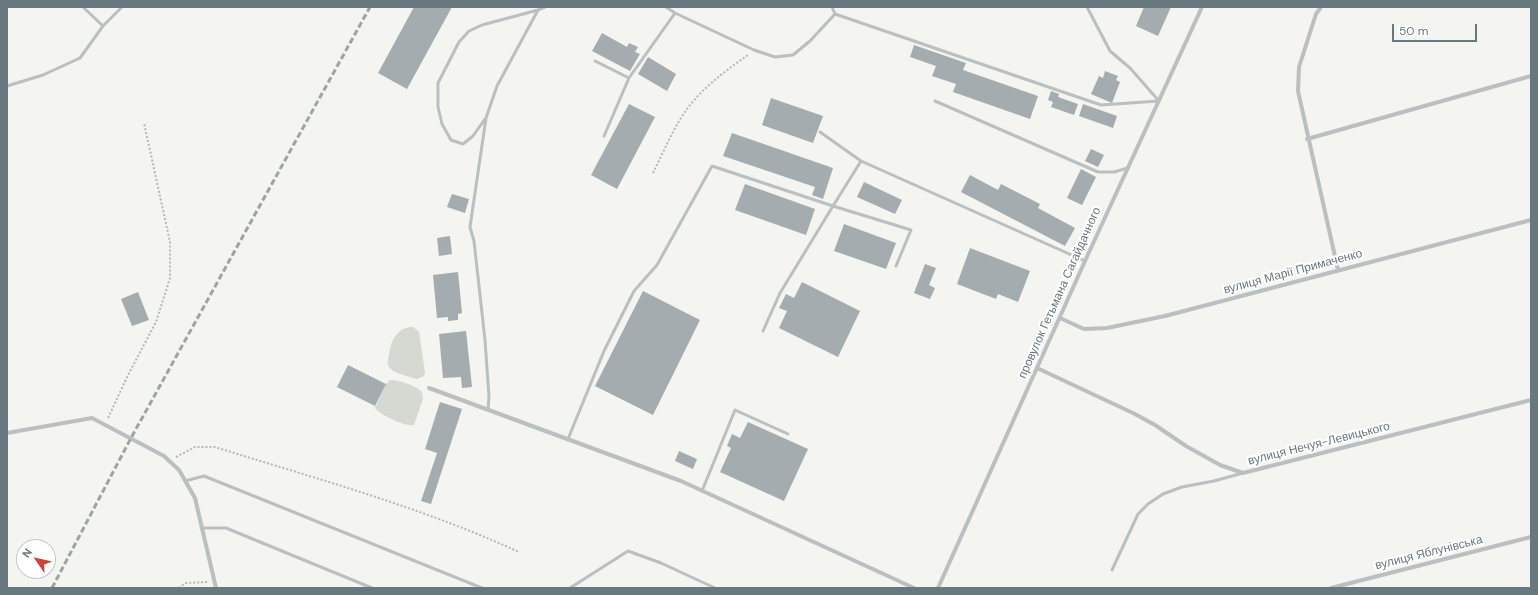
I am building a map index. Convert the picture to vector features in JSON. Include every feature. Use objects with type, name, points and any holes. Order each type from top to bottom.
[{"type":"street","name":"провулок Гетьмана Сагайдачного","points":[[938,588],[1085,261],[1202,7]]},
{"type":"street","points":[[1321,7],[1316,14],[1299,67],[1298,91],[1307,139],[1338,270]]},
{"type":"street","points":[[1307,139],[1531,76]]},
{"type":"street","name":"вулиця Марії Примаченко","points":[[1060,318],[1084,329],[1107,328],[1165,316],[1531,220]]},
{"type":"street","name":"вулиця Нечуя-Левицького","points":[[1037,368],[1133,413],[1220,465],[1242,473],[1531,400]]},
{"type":"street","points":[[429,388],[681,481],[914,588]]},
{"type":"street","points":[[7,433],[92,418],[164,456],[179,470],[195,498],[216,588]]},
{"type":"street","name":"вулиця Яблунівська","points":[[1332,588],[1531,537]]},
{"type":"lane","points":[[83,7],[103,26]]},
{"type":"lane","points":[[7,86],[43,74],[80,58],[103,26],[122,7]]},
{"type":"lane","points":[[486,118],[473,136],[463,144],[451,140],[442,124],[438,107],[438,83],[459,42],[469,31],[482,25],[545,7]]},
{"type":"lane","points":[[666,7],[675,13],[754,50],[774,57],[793,55],[810,41],[835,14]]},
{"type":"lane","points":[[832,7],[835,14],[1101,105],[1159,101]]},
{"type":"lane","points":[[1087,7],[1110,51],[1130,68],[1159,101]]},
{"type":"lane","points":[[488,409],[489,397],[484,340],[474,241],[470,227],[486,118],[497,86],[538,10]]},
{"type":"lane","points":[[604,136],[629,78],[675,13]]},
{"type":"lane","points":[[595,61],[629,78]]},
{"type":"lane","points":[[935,101],[1098,172],[1114,172],[1128,168]]},
{"type":"lane","points":[[820,132],[861,160],[1085,261]]},
{"type":"lane","points":[[764,331],[780,293],[861,160]]},
{"type":"lane","points":[[568,439],[604,351],[634,292],[657,265],[712,166],[911,230],[896,266]]},
{"type":"lane","points":[[702,491],[735,410],[788,434]]},
{"type":"lane","points":[[1112,570],[1138,514],[1148,504],[1163,494],[1182,487],[1214,481],[1242,473]]},
{"type":"lane","points":[[185,481],[204,476],[482,588]]},
{"type":"lane","points":[[201,528],[226,528],[372,588]]},
{"type":"lane","points":[[570,588],[628,551],[661,563],[715,588]]},
{"type":"path","points":[[653,173],[675,130],[690,105],[722,74],[754,50]]},
{"type":"path","points":[[105,424],[128,375],[156,322],[170,278],[170,242],[144,123]]},
{"type":"path","points":[[169,460],[195,447],[215,447],[394,503],[480,534],[519,552]]},
{"type":"path","points":[[179,588],[185,583],[214,581]]},
{"type":"shaded area","points":[[413,327],[419,332],[425,372],[424,376],[417,379],[394,371],[388,364],[394,337],[400,331]]},
{"type":"shaded area","points":[[390,380],[407,383],[422,392],[423,399],[414,425],[393,420],[375,408],[386,384]]},
{"type":"building","points":[[414,7],[452,7],[407,89],[378,73]]},
{"type":"building","points":[[1144,7],[1171,7],[1158,36],[1136,26]]},
{"type":"building","points":[[602,33],[627,47],[629,43],[638,47],[635,52],[640,54],[630,71],[592,51]]},
{"type":"building","points":[[914,45],[966,63],[963,70],[1038,96],[1030,119],[953,92],[956,84],[932,76],[936,66],[910,57]]},
{"type":"building","points":[[648,57],[676,74],[667,91],[638,74]]},
{"type":"building","points":[[1105,71],[1118,76],[1116,80],[1120,82],[1112,103],[1091,94],[1099,76],[1103,78]]},
{"type":"building","points":[[1051,91],[1059,94],[1058,97],[1078,104],[1074,115],[1051,107],[1053,102],[1048,100]]},
{"type":"building","points":[[771,98],[823,116],[813,143],[762,125]]},
{"type":"building","points":[[629,104],[655,117],[617,189],[591,175]]},
{"type":"building","points":[[1083,104],[1117,116],[1113,128],[1079,116]]},
{"type":"building","points":[[732,133],[833,168],[823,199],[812,195],[815,187],[723,156]]},
{"type":"building","points":[[1091,149],[1104,155],[1098,167],[1085,161]]},
{"type":"building","points":[[1081,169],[1096,177],[1082,205],[1067,198]]},
{"type":"building","points":[[970,175],[998,190],[1001,184],[1040,204],[1038,208],[1075,228],[1065,246],[961,192]]},
{"type":"building","points":[[864,182],[902,200],[895,214],[857,197]]},
{"type":"building","points":[[745,184],[815,209],[806,235],[735,210]]},
{"type":"building","points":[[452,194],[469,199],[465,213],[447,207]]},
{"type":"building","points":[[844,224],[896,243],[886,269],[834,251]]},
{"type":"building","points":[[450,236],[452,254],[439,256],[437,238]]},
{"type":"building","points":[[970,248],[1030,271],[1018,302],[998,294],[996,299],[957,284]]},
{"type":"building","points":[[925,264],[936,268],[929,285],[935,288],[930,299],[914,293]]},
{"type":"building","points":[[458,272],[462,313],[458,314],[458,320],[448,321],[448,317],[437,318],[433,275]]},
{"type":"building","points":[[802,282],[860,311],[838,357],[779,328],[787,311],[779,308],[786,294],[794,298]]},
{"type":"building","points":[[643,291],[700,320],[653,415],[595,386]]},
{"type":"building","points":[[138,292],[149,320],[132,326],[121,299]]},
{"type":"building","points":[[466,331],[472,387],[462,388],[461,377],[443,378],[439,334]]},
{"type":"building","points":[[348,365],[386,384],[375,406],[337,387]]},
{"type":"building","points":[[440,402],[462,409],[431,504],[421,501],[437,453],[425,449]]},
{"type":"building","points":[[748,422],[808,449],[784,501],[720,472],[731,448],[727,446],[732,434],[740,438]]},
{"type":"building","points":[[679,451],[697,459],[693,469],[675,461]]},
{"type":"railway","points":[[52,588],[131,438],[370,7]]}]
